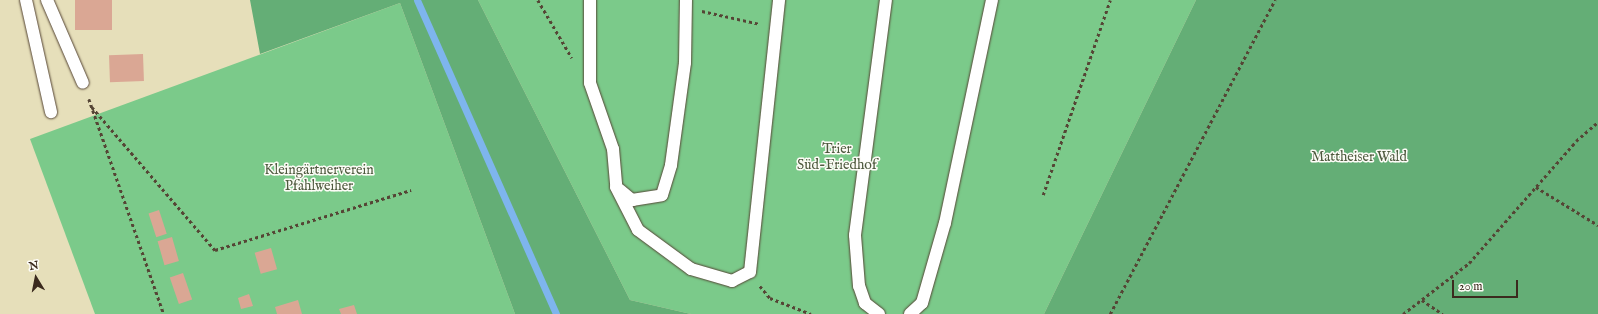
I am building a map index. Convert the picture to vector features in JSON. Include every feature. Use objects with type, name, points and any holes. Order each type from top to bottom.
[{"type":"lane","points":[[26,0],[51,112]]},
{"type":"lane","points":[[47,0],[83,83]]},
{"type":"lane","points":[[590,0],[590,82],[613,149],[616,187],[638,230],[691,269],[732,281],[750,272],[779,0]]},
{"type":"lane","points":[[879,314],[865,303],[859,286],[855,235],[886,0]]},
{"type":"lane","points":[[910,314],[922,303],[945,223],[992,0]]},
{"type":"lane","points":[[616,187],[632,200],[662,195],[671,165],[686,63],[686,4]]},
{"type":"path","points":[[538,0],[590,82]]},
{"type":"path","points":[[1042,195],[1110,0]]},
{"type":"path","points":[[1110,314],[1275,0]]},
{"type":"path","points":[[686,4],[748,20]]},
{"type":"path","points":[[83,83],[164,314]]},
{"type":"path","points":[[92,107],[215,250],[410,190]]},
{"type":"path","points":[[1403,314],[1470,263],[1536,187],[1598,122]]},
{"type":"path","points":[[1536,187],[1598,225]]},
{"type":"path","points":[[750,272],[770,298],[811,314]]},
{"type":"path","points":[[1422,300],[1443,314]]},
{"type":"green space","points":[[250,0],[478,0],[630,300],[691,314],[515,314],[400,3],[260,54]]},
{"type":"green space","name":"Trier Süd-Friedhof","points":[[478,0],[1196,0],[1044,314],[691,314],[630,300]]},
{"type":"green space","name":"Mattheiser Wald","points":[[1196,0],[1598,0],[1598,314],[1044,314]]},
{"type":"green space","name":"Kleingärtnerverein Pfahlweiher","points":[[400,3],[515,314],[95,314],[30,139]]},
{"type":"building","points":[[75,0],[112,0],[112,30],[75,30]]},
{"type":"building","points":[[143,54],[144,81],[110,82],[109,55]]},
{"type":"building","points":[[159,210],[167,234],[156,237],[149,213]]},
{"type":"building","points":[[172,237],[179,261],[164,265],[158,241]]},
{"type":"building","points":[[271,248],[277,269],[261,274],[255,253]]},
{"type":"building","points":[[183,273],[192,299],[179,304],[170,278]]},
{"type":"building","points":[[249,294],[253,306],[241,309],[238,298]]},
{"type":"building","points":[[298,300],[302,314],[277,314],[275,307]]},
{"type":"building","points":[[354,305],[357,314],[341,314],[339,309]]},
{"type":"waterway","points":[[417,0],[556,314]]}]
